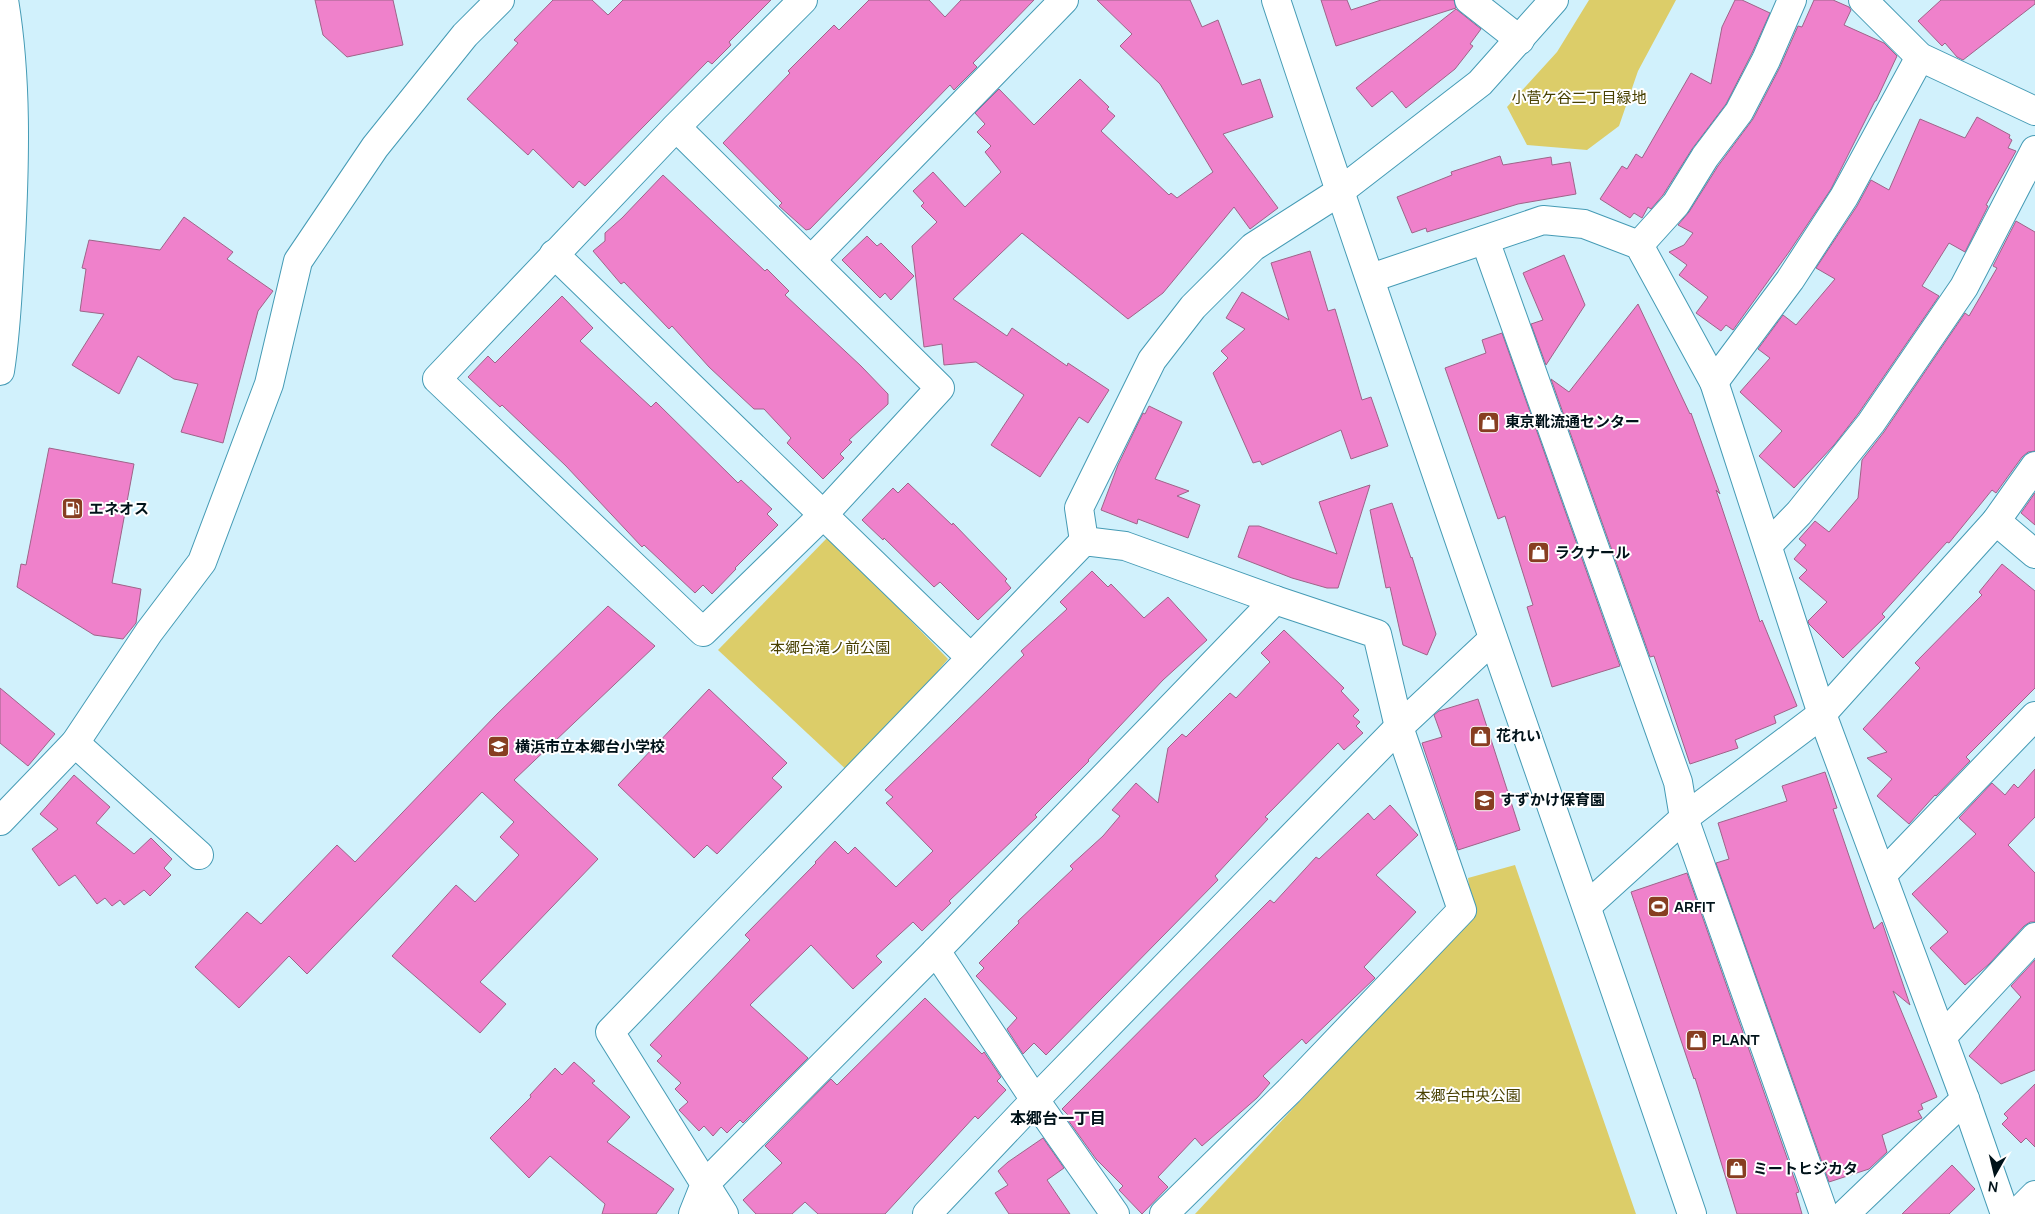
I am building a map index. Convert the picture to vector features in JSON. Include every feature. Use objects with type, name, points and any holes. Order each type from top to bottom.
[{"type":"street","points":[[0,371],[6,334],[15,162],[9,30],[4,0]]},
{"type":"street","points":[[0,822],[75,743],[149,632],[202,562],[269,384],[298,261],[375,147],[465,35],[500,0]]},
{"type":"street","points":[[676,127],[940,388],[823,515],[703,632],[437,379],[676,127],[804,0]]},
{"type":"street","points":[[811,260],[1064,0]]},
{"type":"street","points":[[1276,0],[1339,192],[1692,1214]]},
{"type":"street","points":[[1469,0],[1520,40]]},
{"type":"street","points":[[1084,541],[1079,508],[1152,360],[1193,306],[1253,247],[1339,192],[1480,83],[1554,0]]},
{"type":"street","points":[[1639,245],[1676,204],[1705,157],[1739,112],[1766,60],[1792,0]]},
{"type":"street","points":[[1863,0],[1920,57],[2035,111]]},
{"type":"street","points":[[1714,382],[1790,280],[1844,197],[1920,57]]},
{"type":"street","points":[[1768,545],[1800,514],[1871,423],[1964,286],[2035,150]]},
{"type":"street","points":[[1370,278],[1543,220],[1584,224],[1639,245],[1714,382],[1822,714],[1965,1099],[2005,1214]]},
{"type":"street","points":[[1485,240],[1678,782],[1684,818],[1824,1214]]},
{"type":"street","points":[[554,254],[971,658]]},
{"type":"street","points":[[1587,906],[1684,818],[1822,714],[1996,521],[2035,466]]},
{"type":"street","points":[[1996,521],[2035,554]]},
{"type":"street","points":[[1084,541],[1125,546],[1275,600],[1377,634],[1399,727],[1462,910],[1289,1091],[1164,1214]]},
{"type":"street","points":[[724,1214],[610,1032],[1084,541]]},
{"type":"street","points":[[693,1214],[705,1184],[936,951],[1275,600]]},
{"type":"street","points":[[926,1214],[1399,727],[1493,639]]},
{"type":"street","points":[[1882,875],[2035,716]]},
{"type":"street","points":[[75,743],[198,855]]},
{"type":"street","points":[[1942,1037],[2035,937]]},
{"type":"street","points":[[936,951],[1035,1100],[1116,1214]]},
{"type":"street","points":[[1845,1214],[1965,1099]]},
{"type":"street","points":[[2016,1214],[2035,1195]]},
{"type":"green space","name":"小菅ケ谷二丁目緑地","points":[[1589,0],[1676,0],[1638,71],[1619,126],[1587,150],[1527,145],[1507,107],[1557,52]]},
{"type":"green space","name":"本郷台滝ノ前公園","points":[[829,536],[948,659],[851,774],[718,650]]},
{"type":"green space","name":"本郷台中央公園","points":[[1515,865],[1636,1214],[1195,1214],[1473,915],[1468,878]]},
{"type":"building","points":[[315,0],[393,0],[403,45],[347,57],[323,35]]},
{"type":"building","points":[[553,0],[592,0],[608,15],[623,0],[771,0],[729,42],[731,45],[712,64],[708,61],[585,186],[579,181],[573,188],[533,149],[528,155],[467,99],[518,43],[514,40]]},
{"type":"building","points":[[869,0],[929,0],[945,17],[961,0],[1034,0],[973,63],[977,67],[954,90],[950,85],[810,229],[806,230],[779,206],[782,203],[723,143],[790,73],[788,71],[834,25],[839,30]]},
{"type":"building","points":[[1097,0],[1190,0],[1202,27],[1218,20],[1242,85],[1260,79],[1273,117],[1223,134],[1278,208],[1250,229],[1234,207],[1163,293],[1128,319],[1022,233],[953,299],[1007,336],[1012,328],[1067,366],[1068,363],[1109,390],[1088,423],[1079,417],[1040,477],[991,445],[1024,395],[976,362],[944,365],[942,344],[924,347],[912,246],[937,222],[921,206],[924,203],[913,191],[933,172],[965,207],[1001,172],[985,152],[991,146],[977,132],[985,124],[975,113],[999,89],[1034,125],[1080,79],[1109,107],[1107,109],[1115,116],[1101,131],[1169,195],[1171,193],[1177,198],[1213,172],[1160,84],[1120,46],[1132,34]]},
{"type":"building","points":[[1321,0],[1347,0],[1351,10],[1381,0],[1454,0],[1456,8],[1336,46]]},
{"type":"building","points":[[1735,0],[1742,0],[1770,13],[1752,53],[1726,104],[1692,149],[1663,195],[1651,209],[1648,207],[1642,218],[1634,213],[1630,218],[1600,199],[1622,166],[1627,169],[1636,154],[1642,158],[1691,73],[1711,84],[1722,27]]},
{"type":"building","points":[[1814,0],[1833,0],[1849,7],[1851,10],[1844,25],[1884,43],[1897,56],[1831,189],[1733,330],[1726,325],[1721,331],[1696,313],[1708,297],[1679,275],[1687,265],[1669,252],[1684,245],[1693,233],[1678,225],[1753,119],[1780,67],[1798,26],[1802,27]]},
{"type":"building","points":[[1941,0],[2035,0],[2035,4],[1963,60],[1957,57],[1945,43],[1942,46],[1918,21]]},
{"type":"building","points":[[1456,9],[1481,29],[1470,44],[1473,46],[1455,69],[1406,108],[1392,91],[1372,107],[1356,88]]},
{"type":"building","points":[[1977,117],[2010,135],[2009,138],[2012,140],[2008,148],[2016,151],[1986,205],[1988,206],[1965,252],[1949,243],[1922,286],[1939,296],[1858,414],[1834,445],[1794,488],[1759,456],[1782,431],[1740,392],[1770,358],[1758,349],[1783,315],[1796,325],[1835,279],[1816,268],[1857,206],[1871,180],[1889,190],[1920,119],[1965,138]]},
{"type":"building","points":[[1500,156],[1503,165],[1551,157],[1552,165],[1570,162],[1576,194],[1518,204],[1427,232],[1426,228],[1412,233],[1397,197],[1452,175],[1451,172]]},
{"type":"building","points":[[663,175],[765,271],[767,269],[789,291],[785,295],[888,394],[888,404],[849,440],[852,442],[840,454],[844,458],[823,479],[787,443],[791,438],[764,409],[754,409],[709,367],[672,326],[669,329],[624,282],[621,284],[593,251],[605,241],[605,233]]},
{"type":"building","points":[[184,217],[233,252],[227,259],[273,291],[258,311],[223,443],[181,432],[198,384],[174,379],[138,356],[119,394],[72,365],[104,314],[80,311],[86,269],[82,268],[89,240],[160,250]]},
{"type":"building","points":[[2016,221],[2035,232],[2035,451],[2028,452],[2022,457],[1996,493],[1992,490],[1949,543],[1947,542],[1882,614],[1885,617],[1843,658],[1809,624],[1808,621],[1827,602],[1799,578],[1807,570],[1794,559],[1806,545],[1799,539],[1815,521],[1829,532],[1858,498],[1862,460],[1884,432],[1965,313],[1969,316],[1997,268],[1993,266]]},
{"type":"building","points":[[867,236],[877,246],[881,243],[914,276],[891,300],[885,293],[880,298],[842,260]]},
{"type":"building","points":[[1310,251],[1328,311],[1335,309],[1362,400],[1371,397],[1388,446],[1351,459],[1341,430],[1262,465],[1260,461],[1253,463],[1213,373],[1228,358],[1221,351],[1245,329],[1226,318],[1242,292],[1289,320],[1271,263]]},
{"type":"building","points":[[1564,255],[1585,305],[1546,365],[1531,324],[1543,320],[1523,273]]},
{"type":"building","points":[[562,296],[593,328],[580,341],[651,407],[656,402],[738,483],[741,480],[772,509],[767,514],[778,525],[712,594],[703,585],[695,593],[644,545],[642,547],[566,466],[502,405],[500,407],[468,377],[488,356],[495,363]]},
{"type":"building","points":[[1638,304],[1691,413],[1720,494],[1716,490],[1760,622],[1762,620],[1797,706],[1774,716],[1776,723],[1735,740],[1738,748],[1690,764],[1654,656],[1650,657],[1551,379],[1569,392]]},
{"type":"building","points":[[1502,333],[1620,666],[1552,687],[1527,607],[1533,605],[1505,516],[1498,519],[1445,368],[1486,353],[1482,340]]},
{"type":"building","points":[[1149,406],[1182,422],[1155,479],[1189,491],[1177,496],[1200,505],[1188,538],[1138,519],[1137,524],[1101,510],[1118,465],[1143,413],[1145,414]]},
{"type":"building","points":[[49,448],[134,464],[112,583],[141,589],[136,623],[123,639],[94,635],[17,587],[21,564],[26,565]]},
{"type":"building","points":[[908,483],[952,525],[953,523],[1007,579],[1005,581],[1011,588],[978,620],[940,582],[934,587],[884,538],[883,540],[862,520],[893,488],[898,493]]},
{"type":"building","points":[[1370,485],[1338,588],[1327,588],[1292,578],[1238,557],[1249,526],[1259,526],[1337,554],[1319,502]]},
{"type":"building","points":[[2035,493],[2035,525],[2021,513]]},
{"type":"building","points":[[1392,503],[1412,557],[1436,634],[1427,655],[1403,645],[1390,587],[1386,588],[1370,510]]},
{"type":"building","points":[[2002,564],[2035,591],[2035,688],[1966,757],[1970,761],[1909,824],[1877,796],[1892,779],[1867,758],[1887,752],[1863,729],[1920,668],[1915,663],[1982,595],[1979,592]]},
{"type":"building","points":[[1092,571],[1108,587],[1111,584],[1144,618],[1168,597],[1207,640],[1163,680],[1089,761],[1035,815],[1037,817],[949,901],[951,903],[922,931],[913,922],[876,956],[882,962],[853,989],[811,945],[750,1005],[808,1058],[743,1123],[740,1120],[727,1133],[721,1127],[713,1136],[704,1126],[699,1131],[679,1110],[688,1102],[675,1089],[681,1083],[657,1061],[662,1056],[650,1045],[750,940],[745,935],[835,841],[848,854],[855,847],[896,887],[933,851],[886,803],[893,797],[885,790],[1024,655],[1021,651],[1067,609],[1060,602]]},
{"type":"building","points":[[608,606],[655,646],[514,780],[598,859],[480,982],[506,1004],[480,1033],[392,956],[456,885],[475,902],[519,855],[500,837],[514,822],[482,792],[307,974],[289,956],[239,1008],[195,967],[247,912],[261,924],[337,845],[355,862],[497,714]]},
{"type":"building","points":[[1284,630],[1344,688],[1341,691],[1359,710],[1353,716],[1360,722],[1356,726],[1363,733],[1344,750],[1338,743],[1265,817],[1268,819],[1215,876],[1218,880],[1046,1055],[1034,1043],[1023,1054],[1007,1029],[1017,1018],[976,976],[984,968],[979,963],[1019,923],[1018,921],[1073,869],[1070,866],[1103,836],[1120,816],[1112,810],[1136,783],[1158,803],[1168,748],[1182,734],[1186,737],[1230,693],[1236,698],[1270,662],[1261,653]]},
{"type":"building","points":[[0,688],[55,734],[28,766],[0,743]]},
{"type":"building","points":[[709,689],[787,763],[772,778],[782,787],[717,854],[707,845],[694,858],[618,785]]},
{"type":"building","points":[[1478,699],[1520,830],[1458,850],[1422,743],[1442,737],[1434,715],[1439,711]]},
{"type":"building","points":[[2035,769],[2035,817],[2008,845],[2035,873],[2035,922],[2030,922],[2024,926],[1989,964],[1965,985],[1930,948],[1948,932],[1912,894],[1976,834],[1959,818],[1992,783],[2005,795],[2014,784],[2018,788]]},
{"type":"building","points":[[1825,772],[1837,808],[1833,809],[1874,929],[1882,922],[1910,1005],[1893,991],[1937,1097],[1921,1104],[1923,1109],[1918,1111],[1922,1118],[1882,1135],[1887,1152],[1869,1169],[1829,1182],[1716,863],[1729,859],[1718,823],[1787,801],[1782,786]]},
{"type":"building","points":[[74,775],[110,807],[96,823],[134,854],[151,838],[172,859],[164,868],[171,875],[150,896],[144,890],[124,905],[120,900],[112,906],[105,898],[97,904],[75,875],[59,886],[32,849],[58,829],[40,814]]},
{"type":"building","points":[[1390,805],[1418,835],[1376,875],[1416,912],[1364,967],[1375,978],[1306,1044],[1302,1039],[1263,1076],[1270,1083],[1257,1098],[1202,1146],[1195,1138],[1158,1177],[1168,1187],[1142,1214],[1119,1190],[1123,1186],[1096,1159],[1068,1120],[1071,1118],[1062,1109],[1270,900],[1274,903],[1316,857],[1319,859],[1368,813],[1374,820]]},
{"type":"building","points":[[1687,873],[1799,1192],[1796,1193],[1802,1214],[1737,1214],[1695,1078],[1631,892]]},
{"type":"building","points":[[2035,960],[2035,1070],[2001,1084],[1969,1056],[2021,997],[2011,986]]},
{"type":"building","points":[[925,998],[982,1054],[984,1052],[1001,1077],[997,1081],[1006,1090],[978,1119],[975,1116],[885,1214],[818,1214],[805,1202],[792,1214],[756,1214],[743,1200],[782,1163],[765,1146],[831,1079],[837,1085]]},
{"type":"building","points":[[574,1062],[595,1081],[592,1083],[630,1117],[607,1142],[674,1189],[656,1214],[602,1214],[605,1204],[550,1156],[529,1178],[490,1138],[531,1097],[530,1095],[555,1068],[562,1075]]},
{"type":"building","points":[[2035,1084],[2035,1147],[2026,1138],[2021,1143],[2002,1124],[2008,1118],[2004,1114]]},
{"type":"building","points":[[1043,1138],[1064,1168],[1047,1180],[1070,1214],[1009,1214],[995,1193],[1008,1185],[998,1171]]},
{"type":"building","points":[[1952,1165],[1975,1189],[1949,1214],[1902,1214]]},
{"type":"place","name":"東京靴流通センター","points":[[1489,422]]},
{"type":"place","name":"エネオス","points":[[73,509]]},
{"type":"place","name":"ラクナール","points":[[1539,553]]},
{"type":"place","name":"花れい","points":[[1480,736]]},
{"type":"place","name":"横浜市立本郷台小学校","points":[[499,747]]},
{"type":"place","name":"すずかけ保育園","points":[[1484,800]]},
{"type":"place","name":"ARFIT","points":[[1658,907]]},
{"type":"place","name":"PLANT","points":[[1696,1040]]},
{"type":"place","name":"ミートヒジカタ","points":[[1737,1169]]},
{"type":"district","name":"本郷台一丁目","points":[[1058,1118]]}]
